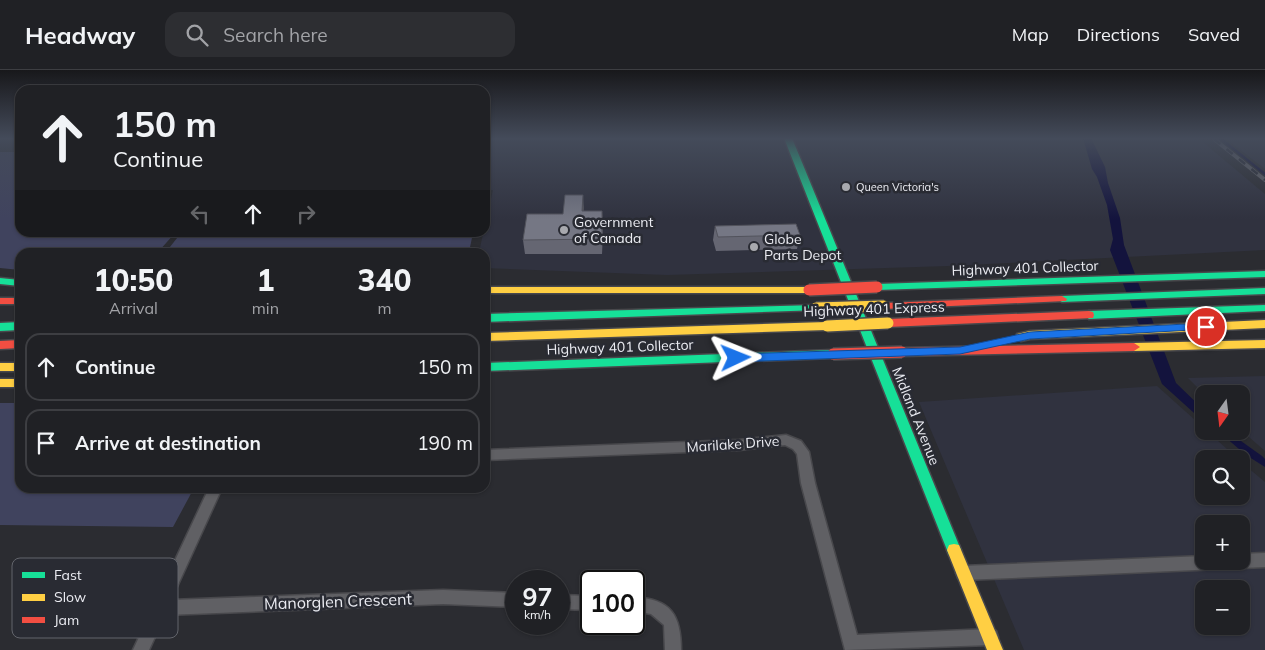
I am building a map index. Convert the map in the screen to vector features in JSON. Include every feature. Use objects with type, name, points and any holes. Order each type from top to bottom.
[{"type":"main road","name":"Midland Avenue","points":[[799,165],[993,643]]},
{"type":"main road","name":"Highway 401 Collector","points":[[490,290],[809,290],[1265,274]]},
{"type":"main road","points":[[0,283],[15,283]]},
{"type":"main road","points":[[601,302],[698,299],[730,290]]},
{"type":"main road","name":"Highway 401 Express","points":[[490,318],[884,306],[1265,291]]},
{"type":"main road","points":[[0,301],[15,301]]},
{"type":"main road","name":"Highway 401 Express","points":[[490,337],[827,326],[1265,308]]},
{"type":"main road","points":[[960,350],[1030,335],[1265,324]]},
{"type":"main road","points":[[0,327],[15,326]]},
{"type":"main road","points":[[0,345],[15,344]]},
{"type":"main road","name":"Highway 401 Collector","points":[[490,367],[960,350],[1265,344]]},
{"type":"main road","points":[[0,367],[15,367]]},
{"type":"main road","points":[[0,383],[15,383]]},
{"type":"street","name":"Marilake Drive","points":[[490,454],[729,445],[777,440],[794,443],[803,452],[808,483],[852,647]]},
{"type":"street","points":[[178,568],[212,493]]},
{"type":"street","points":[[1250,561],[1265,560]]},
{"type":"street","points":[[963,573],[1195,563]]},
{"type":"street","name":"Manorglen Crescent","points":[[178,607],[443,597],[505,600]]},
{"type":"street","points":[[645,606],[652,607],[668,619],[672,626],[673,650]]},
{"type":"street","points":[[141,650],[146,638]]},
{"type":"street","points":[[852,647],[993,643]]},
{"type":"shaded area","points":[[0,165],[15,165],[15,237],[171,237],[162,248],[15,248],[15,270],[0,268]]},
{"type":"shaded area","points":[[490,165],[1230,165],[1265,194],[1265,250],[948,266],[667,275],[490,268],[490,248],[480,248],[482,237],[490,237],[490,203],[493,190],[490,190]]},
{"type":"shaded area","points":[[1091,165],[1104,165],[1120,218],[1124,245],[1176,383],[1195,401],[1195,414],[1162,384],[1110,250],[1113,239],[1107,205]]},
{"type":"shaded area","points":[[178,237],[472,237],[470,248],[169,248]]},
{"type":"shaded area","points":[[1265,376],[1265,451],[1250,438],[1250,385],[1195,385],[1188,378]]},
{"type":"shaded area","points":[[1157,386],[1195,420],[1195,440],[1217,440],[1228,450],[1195,450],[1195,505],[1250,505],[1250,470],[1265,482],[1265,650],[1024,650],[919,402]]},
{"type":"shaded area","points":[[0,403],[15,403],[15,493],[191,493],[173,527],[0,525]]},
{"type":"shaded area","points":[[1228,440],[1240,440],[1262,456],[1265,459],[1265,467],[1250,458],[1250,450],[1240,450]]},
{"type":"building","points":[[565,195],[583,195],[582,211],[602,211],[602,239],[523,240],[527,214],[563,214]]},
{"type":"building","points":[[796,224],[800,235],[718,237],[715,226]]},
{"type":"waterway","points":[[1254,165],[1265,174]]},
{"type":"railway","points":[[1246,165],[1265,180]]},
{"type":"traffic: fast","points":[[799,165],[954,550]]},
{"type":"traffic: fast","points":[[877,287],[1265,274]]},
{"type":"traffic: fast","points":[[0,281],[15,282]]},
{"type":"traffic: fast","points":[[1062,299],[1265,291]]},
{"type":"traffic: fast","points":[[490,318],[816,308]]},
{"type":"traffic: fast","points":[[1089,315],[1265,308]]},
{"type":"traffic: fast","points":[[0,327],[15,326]]},
{"type":"traffic: fast","points":[[490,367],[833,354]]},
{"type":"traffic: slow","points":[[490,290],[809,290]]},
{"type":"traffic: slow","points":[[816,308],[884,306]]},
{"type":"traffic: slow","points":[[827,326],[888,323]]},
{"type":"traffic: slow","points":[[1021,337],[1030,335],[1265,324]]},
{"type":"traffic: slow","points":[[490,337],[827,326]]},
{"type":"traffic: slow","points":[[1134,347],[1265,344]]},
{"type":"traffic: slow","points":[[0,367],[15,367]]},
{"type":"traffic: slow","points":[[0,383],[15,383]]},
{"type":"traffic: slow","points":[[954,550],[995,650]]},
{"type":"traffic: jam","points":[[809,290],[877,287]]},
{"type":"traffic: jam","points":[[884,306],[1062,299]]},
{"type":"traffic: jam","points":[[0,301],[15,301]]},
{"type":"traffic: jam","points":[[888,323],[1089,315]]},
{"type":"traffic: jam","points":[[0,345],[15,344]]},
{"type":"traffic: jam","points":[[902,352],[1134,347]]},
{"type":"traffic: jam","points":[[833,354],[902,352]]},
{"type":"place","name":"Queen Victoria's","points":[[846,187]]},
{"type":"place","name":"Government of Canada","points":[[564,230]]},
{"type":"place","name":"Globe Parts Depot","points":[[754,247]]},
{"type":"route","points":[[736,358],[960,350],[1030,335],[1206,327]]}]
